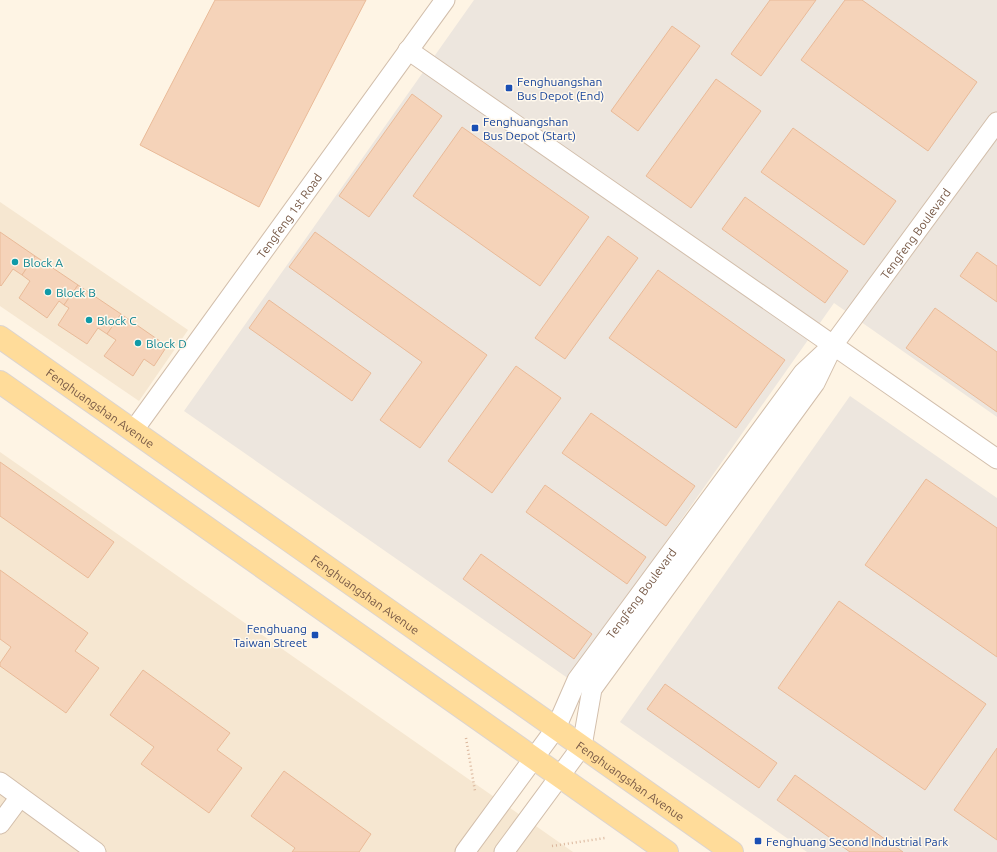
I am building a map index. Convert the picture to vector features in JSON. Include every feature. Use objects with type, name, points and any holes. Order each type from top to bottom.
[{"type":"main road","name":"Fenghuangshan Avenue","points":[[0,337],[732,852]]},
{"type":"main road","points":[[0,382],[667,852]]},
{"type":"street","name":"Tengfeng 1st Road","points":[[133,431],[444,0]]},
{"type":"street","points":[[408,50],[997,459]]},
{"type":"street","name":"Tengfeng Boulevard","points":[[465,852],[556,728],[577,680],[803,373],[833,345],[997,122]]},
{"type":"street","name":"Tengfeng Boulevard","points":[[504,852],[582,746],[592,689],[816,384],[833,345]]},
{"type":"street","points":[[0,782],[96,852]]},
{"type":"street","points":[[0,824],[20,797]]},
{"type":"path","points":[[466,738],[475,791]]},
{"type":"path","points":[[552,846],[605,838]]},
{"type":"shaded area","points":[[474,0],[997,0],[997,417],[834,303],[569,679],[184,411]]},
{"type":"shaded area","points":[[0,202],[188,330],[139,401],[0,306]]},
{"type":"shaded area","points":[[850,396],[997,498],[997,852],[807,852],[620,722]]},
{"type":"shaded area","points":[[0,452],[573,852],[0,852]]},
{"type":"building","points":[[215,0],[366,0],[259,207],[140,145]]},
{"type":"building","points":[[770,0],[816,0],[761,76],[731,54]]},
{"type":"building","points":[[845,0],[862,0],[977,82],[928,151],[801,60]]},
{"type":"building","points":[[672,26],[700,46],[638,131],[611,111]]},
{"type":"building","points":[[716,79],[761,111],[691,208],[646,176]]},
{"type":"building","points":[[412,94],[442,116],[369,217],[339,196]]},
{"type":"building","points":[[462,127],[589,217],[540,286],[413,196]]},
{"type":"building","points":[[793,128],[896,201],[864,245],[761,172]]},
{"type":"building","points":[[745,197],[848,271],[825,303],[722,229]]},
{"type":"building","name":"Block A","points":[[0,232],[35,256],[22,275],[13,269],[1,286],[0,285]]},
{"type":"building","points":[[315,232],[487,355],[420,448],[380,420],[422,362],[289,267]]},
{"type":"building","points":[[608,236],[638,258],[565,359],[535,338]]},
{"type":"building","points":[[977,252],[997,266],[997,302],[960,276]]},
{"type":"building","name":"Block B","points":[[35,256],[78,285],[64,305],[59,301],[47,318],[19,298],[30,281],[22,275]]},
{"type":"building","points":[[658,270],[785,360],[736,428],[609,338]]},
{"type":"building","name":"Block C","points":[[78,285],[121,314],[107,334],[98,328],[87,344],[58,325],[69,308],[64,305]]},
{"type":"building","points":[[269,300],[371,373],[352,401],[249,328]]},
{"type":"building","points":[[935,308],[997,352],[997,412],[906,348]]},
{"type":"building","name":"Block D","points":[[121,314],[167,346],[154,366],[144,359],[133,376],[104,356],[116,340],[107,334]]},
{"type":"building","points":[[516,366],[561,398],[492,493],[448,461]]},
{"type":"building","points":[[591,413],[695,486],[666,526],[562,453]]},
{"type":"building","points":[[0,462],[114,542],[88,578],[0,516]]},
{"type":"building","points":[[926,479],[997,528],[997,657],[865,565]]},
{"type":"building","points":[[545,485],[646,557],[627,584],[526,512]]},
{"type":"building","points":[[481,554],[592,634],[574,659],[463,579]]},
{"type":"building","points":[[0,570],[88,633],[75,651],[99,668],[66,713],[0,666],[0,663],[11,647],[0,639]]},
{"type":"building","points":[[839,601],[986,704],[925,790],[778,688]]},
{"type":"building","points":[[143,670],[230,733],[217,750],[242,768],[209,813],[141,764],[154,747],[110,715]]},
{"type":"building","points":[[665,684],[777,763],[759,788],[647,709]]},
{"type":"building","points":[[997,748],[997,840],[954,810]]},
{"type":"building","points":[[284,771],[371,834],[359,852],[292,852],[295,848],[251,816]]},
{"type":"building","points":[[795,775],[903,852],[850,852],[777,800]]},
{"type":"place","name":"Fenghuangshan Bus Depot (End)","points":[[509,88]]},
{"type":"place","name":"Fenghuangshan Bus Depot (Start)","points":[[475,128]]},
{"type":"place","name":"Block A","points":[[15,262]]},
{"type":"place","name":"Block B","points":[[48,292]]},
{"type":"place","name":"Block C","points":[[89,320]]},
{"type":"place","name":"Block D","points":[[138,343]]},
{"type":"place","name":"Fenghuang Taiwan Street","points":[[315,635]]},
{"type":"place","name":"Fenghuang Second Industrial Park","points":[[758,841]]}]
